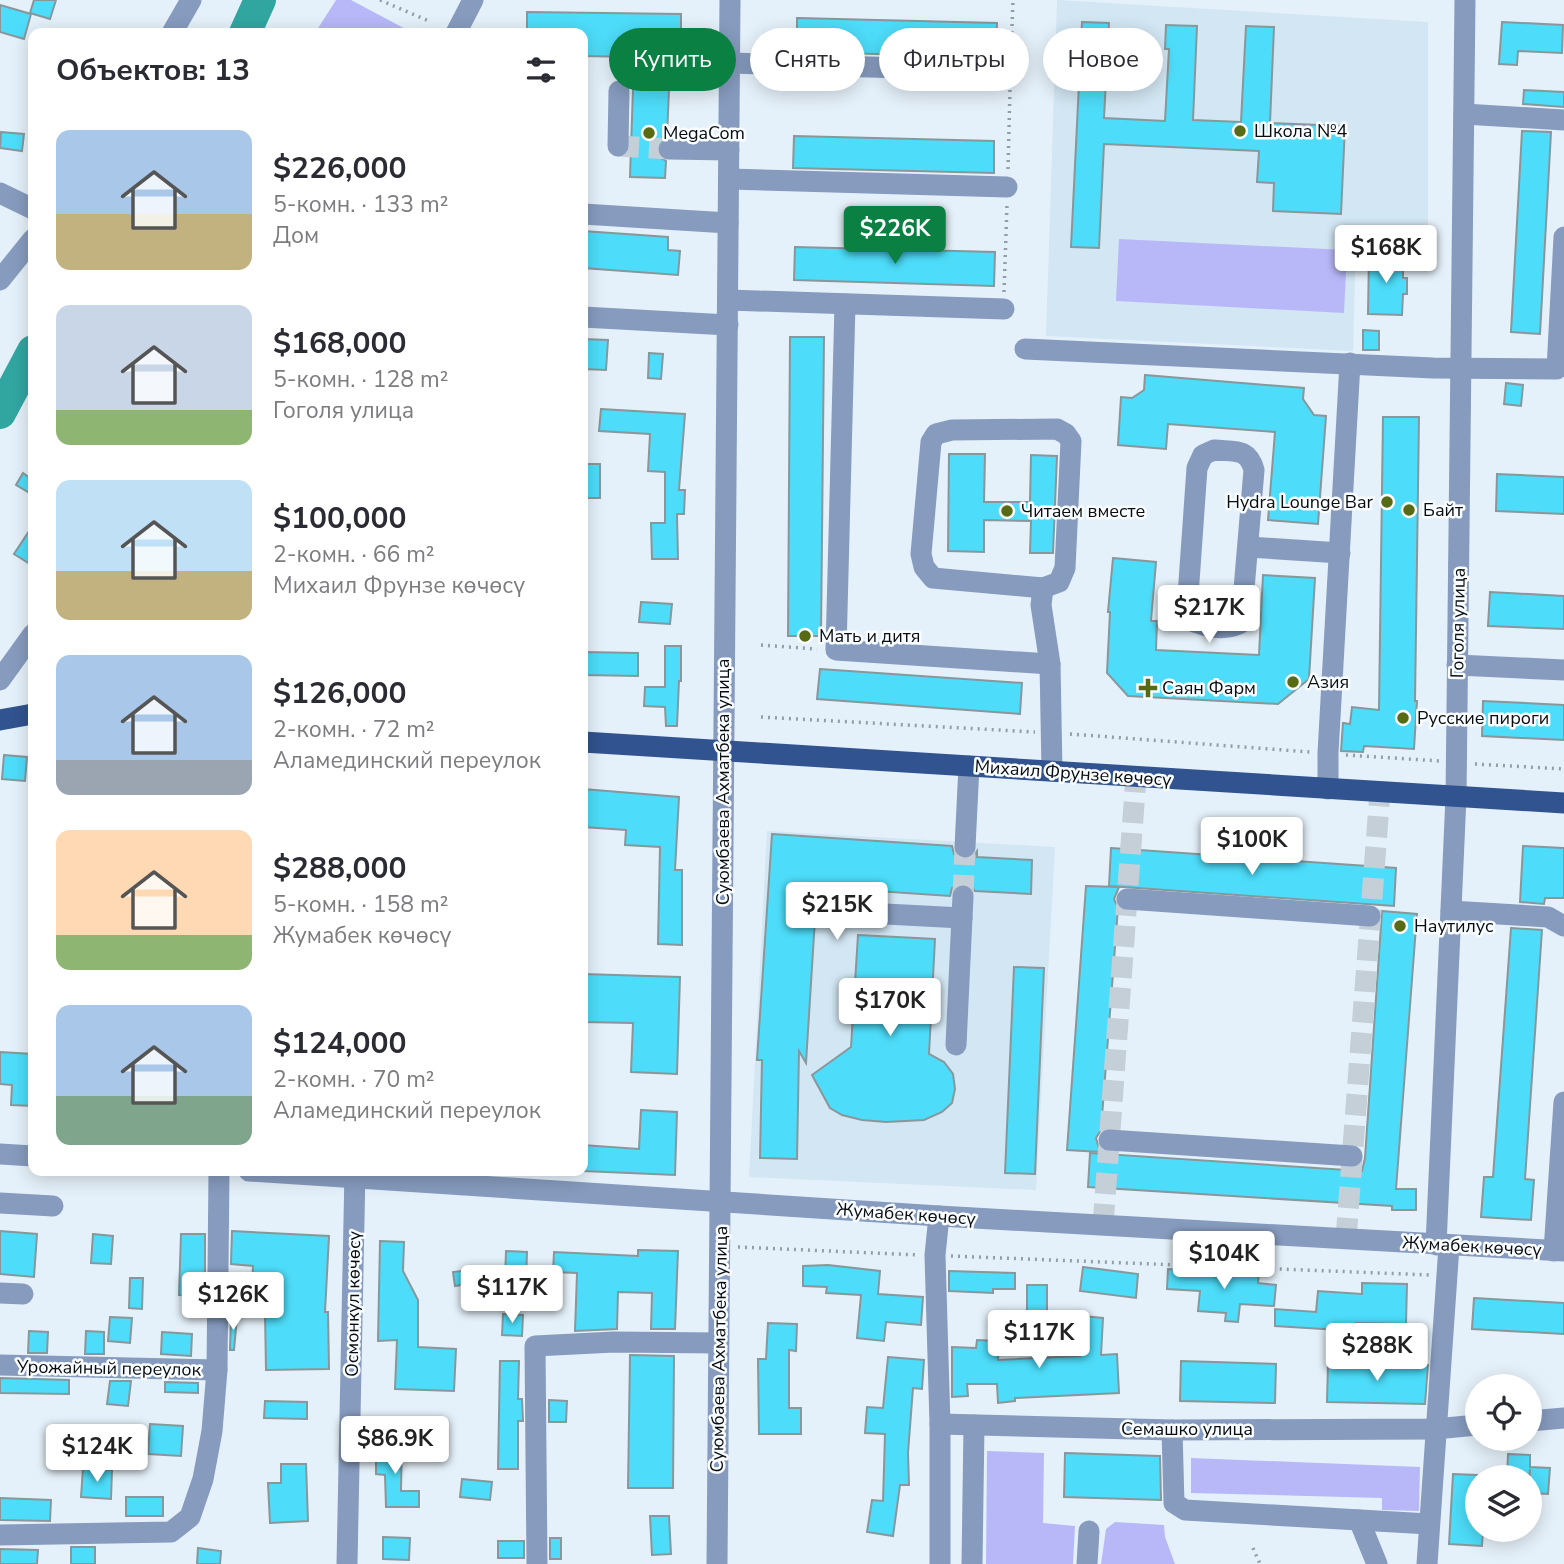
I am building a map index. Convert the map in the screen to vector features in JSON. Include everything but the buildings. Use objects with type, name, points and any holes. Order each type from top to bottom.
[{"type":"main road","points":[[0,720],[28,715]]},
{"type":"main road","name":"Михаил Фрунзе көчөсү","points":[[588,742],[1564,803]]},
{"type":"street","points":[[175,28],[191,0]]},
{"type":"street","points":[[459,28],[473,0]]},
{"type":"street","name":"Суюмбаева Ахматбека улица","points":[[730,0],[730,28]]},
{"type":"street","name":"Гоголя улица","points":[[1427,1564],[1443,1246],[1456,797],[1465,0]]},
{"type":"street","points":[[736,63],[879,67]]},
{"type":"street","points":[[618,146],[619,91]]},
{"type":"street","name":"Суюмбаева Ахматбека улица","points":[[716,1564],[730,91]]},
{"type":"street","points":[[1464,114],[1564,120]]},
{"type":"street","points":[[670,149],[729,150]]},
{"type":"street","points":[[729,179],[1007,187]]},
{"type":"street","points":[[0,193],[28,207]]},
{"type":"street","points":[[588,214],[729,223]]},
{"type":"street","points":[[1026,349],[1560,371],[1564,237]]},
{"type":"street","points":[[0,280],[28,245]]},
{"type":"street","points":[[728,300],[1004,309]]},
{"type":"street","points":[[845,304],[836,650],[1050,664]]},
{"type":"street","points":[[588,317],[727,325]]},
{"type":"street","points":[[1328,789],[1350,363]]},
{"type":"street","points":[[1057,429],[1071,441],[1065,568],[1059,582],[1043,588],[933,578],[924,567],[921,554],[931,442],[936,434],[952,430],[1057,429]]},
{"type":"street","points":[[1214,450],[1243,452],[1251,458],[1254,470],[1249,547],[1239,624],[1228,628],[1192,621],[1187,610],[1197,468],[1203,455],[1214,450]]},
{"type":"street","points":[[1249,547],[1340,553]]},
{"type":"street","points":[[1043,588],[1041,605],[1050,664],[1052,771]]},
{"type":"street","points":[[0,680],[28,641]]},
{"type":"street","points":[[1457,665],[1564,670]]},
{"type":"street","points":[[965,847],[970,766]]},
{"type":"street","points":[[956,1045],[963,897]]},
{"type":"street","points":[[1127,899],[1370,916]]},
{"type":"street","points":[[1451,911],[1548,917],[1564,926]]},
{"type":"street","points":[[847,912],[962,918]]},
{"type":"street","points":[[1559,1251],[1564,1102]]},
{"type":"street","points":[[1109,1140],[1352,1156]]},
{"type":"street","points":[[0,1154],[28,1156]]},
{"type":"street","points":[[0,1535],[171,1532],[190,1517],[203,1479],[212,1431],[217,1370],[219,1176]]},
{"type":"street","name":"Осмонкул көчөсү","points":[[347,1564],[355,1176]]},
{"type":"street","name":"Жумабек көчөсү","points":[[381,1176],[939,1216],[1559,1251]]},
{"type":"street","points":[[0,1203],[52,1206]]},
{"type":"street","points":[[939,1216],[935,1255],[940,1424],[940,1564]]},
{"type":"street","points":[[0,1293],[23,1294]]},
{"type":"street","points":[[537,1564],[535,1346],[614,1342],[718,1343]]},
{"type":"street","name":"Урожайный переулок","points":[[0,1365],[217,1370]]},
{"type":"street","points":[[1542,1420],[1564,1418]]},
{"type":"street","name":"Семашко улица","points":[[940,1424],[1172,1430],[1435,1429],[1465,1426]]},
{"type":"street","points":[[972,1564],[974,1425]]},
{"type":"street","points":[[1172,1430],[1174,1503],[1185,1510],[1429,1524]]},
{"type":"street","points":[[1359,1520],[1377,1564]]},
{"type":"street","points":[[1087,1564],[1089,1531]]},
{"type":"path","points":[[380,0],[431,22]]},
{"type":"path","points":[[761,645],[836,650]]},
{"type":"path","points":[[761,717],[1053,733],[1564,769]]},
{"type":"path","points":[[734,1247],[928,1255]]},
{"type":"path","points":[[950,1256],[1435,1275]]},
{"type":"path","points":[[1254,1548],[1260,1564]]},
{"type":"shaded area","points":[[336,0],[351,0],[404,28],[318,28]]},
{"type":"shaded area","name":"Школа №4","points":[[1057,0],[1428,22],[1428,242],[1356,240],[1353,351],[1046,336],[1054,91],[1163,91],[1163,28],[1056,28]]},
{"type":"shaded area","points":[[1119,239],[1347,250],[1344,313],[1116,301]]},
{"type":"shaded area","points":[[767,831],[1055,847],[1036,1190],[749,1177]]},
{"type":"shaded area","points":[[987,1451],[1044,1453],[1043,1523],[1075,1526],[1073,1564],[986,1564]]},
{"type":"shaded area","points":[[1191,1458],[1420,1467],[1419,1511],[1382,1510],[1382,1498],[1191,1493]]},
{"type":"shaded area","points":[[1115,1522],[1164,1525],[1165,1537],[1175,1564],[1101,1564],[1106,1529]]},
{"type":"waterway","points":[[247,28],[260,0]]},
{"type":"waterway","points":[[0,413],[28,360]]},
{"type":"tunnel","points":[[618,146],[669,149]]},
{"type":"tunnel","points":[[1103,1225],[1136,777]]},
{"type":"tunnel","points":[[1346,1239],[1380,792]]},
{"type":"tunnel","points":[[963,896],[965,847]]},
{"type":"place","name":"Школа №4","points":[[1240,131]]},
{"type":"place","name":"MegaCom","points":[[649,133]]},
{"type":"place","name":"Hydra Lounge Bar","points":[[1387,502]]},
{"type":"place","name":"Байт","points":[[1409,510]]},
{"type":"place","name":"Читаем вместе","points":[[1007,511]]},
{"type":"place","name":"Мать и дитя","points":[[805,636]]},
{"type":"place","name":"Азия","points":[[1293,682]]},
{"type":"place","name":"Саян Фарм","points":[[1148,688]]},
{"type":"place","name":"Русские пироги","points":[[1403,718]]},
{"type":"place","name":"Наутилус","points":[[1400,926]]}]
